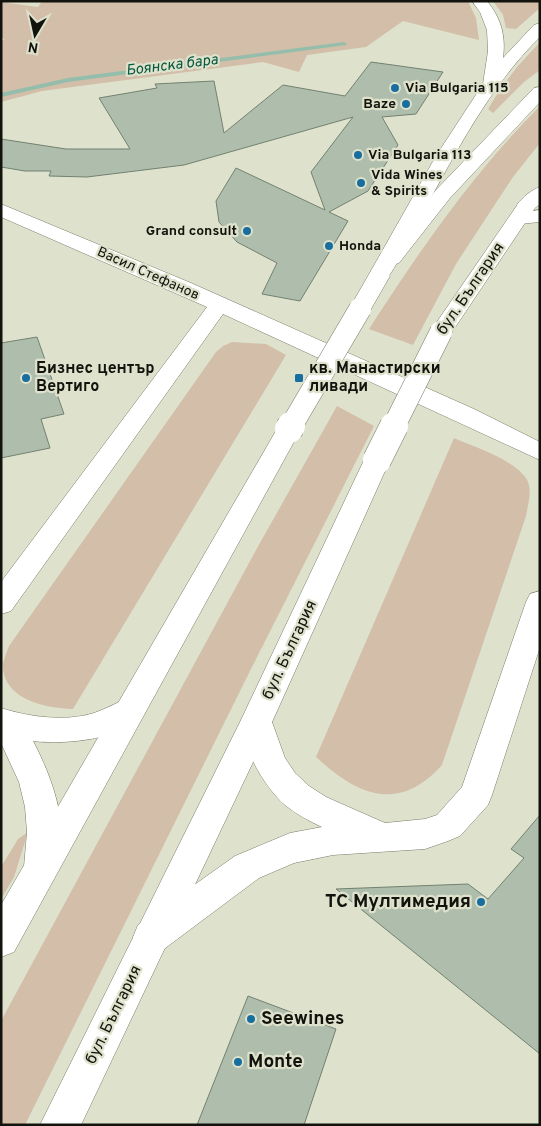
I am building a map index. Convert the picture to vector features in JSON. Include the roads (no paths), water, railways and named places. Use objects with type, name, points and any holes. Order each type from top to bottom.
[{"type":"main road","points":[[479,1],[489,11],[495,23],[497,44],[491,84]]},
{"type":"main road","points":[[1,940],[289,429],[379,276],[440,162],[491,84],[524,42],[540,28]]},
{"type":"main road","points":[[379,276],[443,194],[540,92]]},
{"type":"main road","name":"бул. България","points":[[60,1125],[257,720],[377,460],[442,332],[531,208],[540,187]]},
{"type":"main road","name":"Васил Стефанов","points":[[1,210],[294,338],[465,415],[540,452]]},
{"type":"main road","points":[[1,603],[219,305]]},
{"type":"main road","points":[[151,937],[247,867],[290,848],[333,840],[425,834],[448,826],[476,795],[540,602]]},
{"type":"main road","points":[[4,722],[40,728],[74,730],[98,724],[130,710]]},
{"type":"main road","points":[[257,720],[262,745],[281,781],[306,803],[385,838]]},
{"type":"main road","points":[[4,722],[26,757],[38,786],[44,821],[41,867]]},
{"type":"waterway","name":"Боянска бара","points":[[1,95],[68,80],[344,44]]},
{"type":"place","name":"Via Bulgaria 115","points":[[395,88]]},
{"type":"place","name":"Baze","points":[[406,104]]},
{"type":"place","name":"Via Bulgaria 113","points":[[358,155]]},
{"type":"place","name":"Vida Wines & Spirits","points":[[361,183]]},
{"type":"place","name":"Grand consult","points":[[247,231]]},
{"type":"place","name":"Honda","points":[[329,246]]},
{"type":"place","name":"Бизнес център Вертиго","points":[[26,378]]},
{"type":"place","name":"кв. Манастирски ливади","points":[[299,378]]},
{"type":"place","name":"ТС Мултимедия","points":[[481,902]]},
{"type":"place","name":"Seewines","points":[[251,1019]]},
{"type":"place","name":"Monte","points":[[238,1062]]}]
